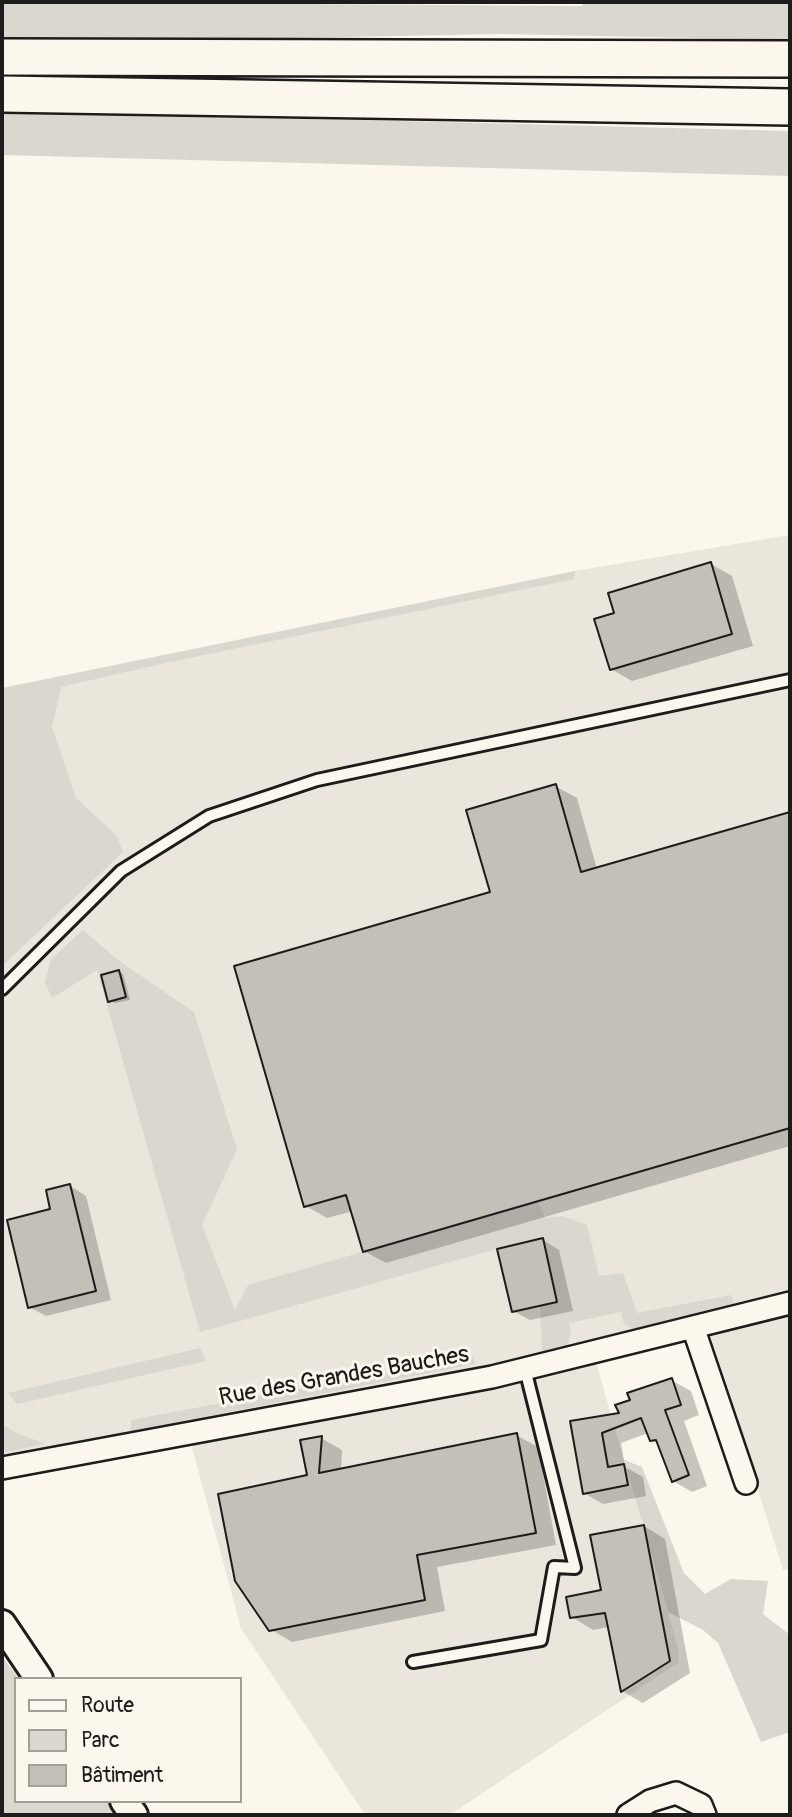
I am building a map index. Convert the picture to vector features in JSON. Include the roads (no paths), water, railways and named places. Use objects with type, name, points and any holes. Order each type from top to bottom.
[{"type":"highway","points":[[2,57],[790,59]]},
{"type":"highway","points":[[2,94],[790,107]]},
{"type":"street","name":"Rue des Grandes Bauches","points":[[2,1468],[492,1377],[790,1303]]},
{"type":"street","points":[[693,1327],[746,1483]]},
{"type":"street","points":[[2,1624],[38,1677]]},
{"type":"street","points":[[628,1815],[650,1801],[676,1793],[701,1805],[705,1815]]},
{"type":"lane","points":[[2,989],[121,872],[208,816],[317,780],[790,680]]},
{"type":"lane","points":[[413,1662],[541,1640],[554,1567],[575,1568],[525,1368]]}]
